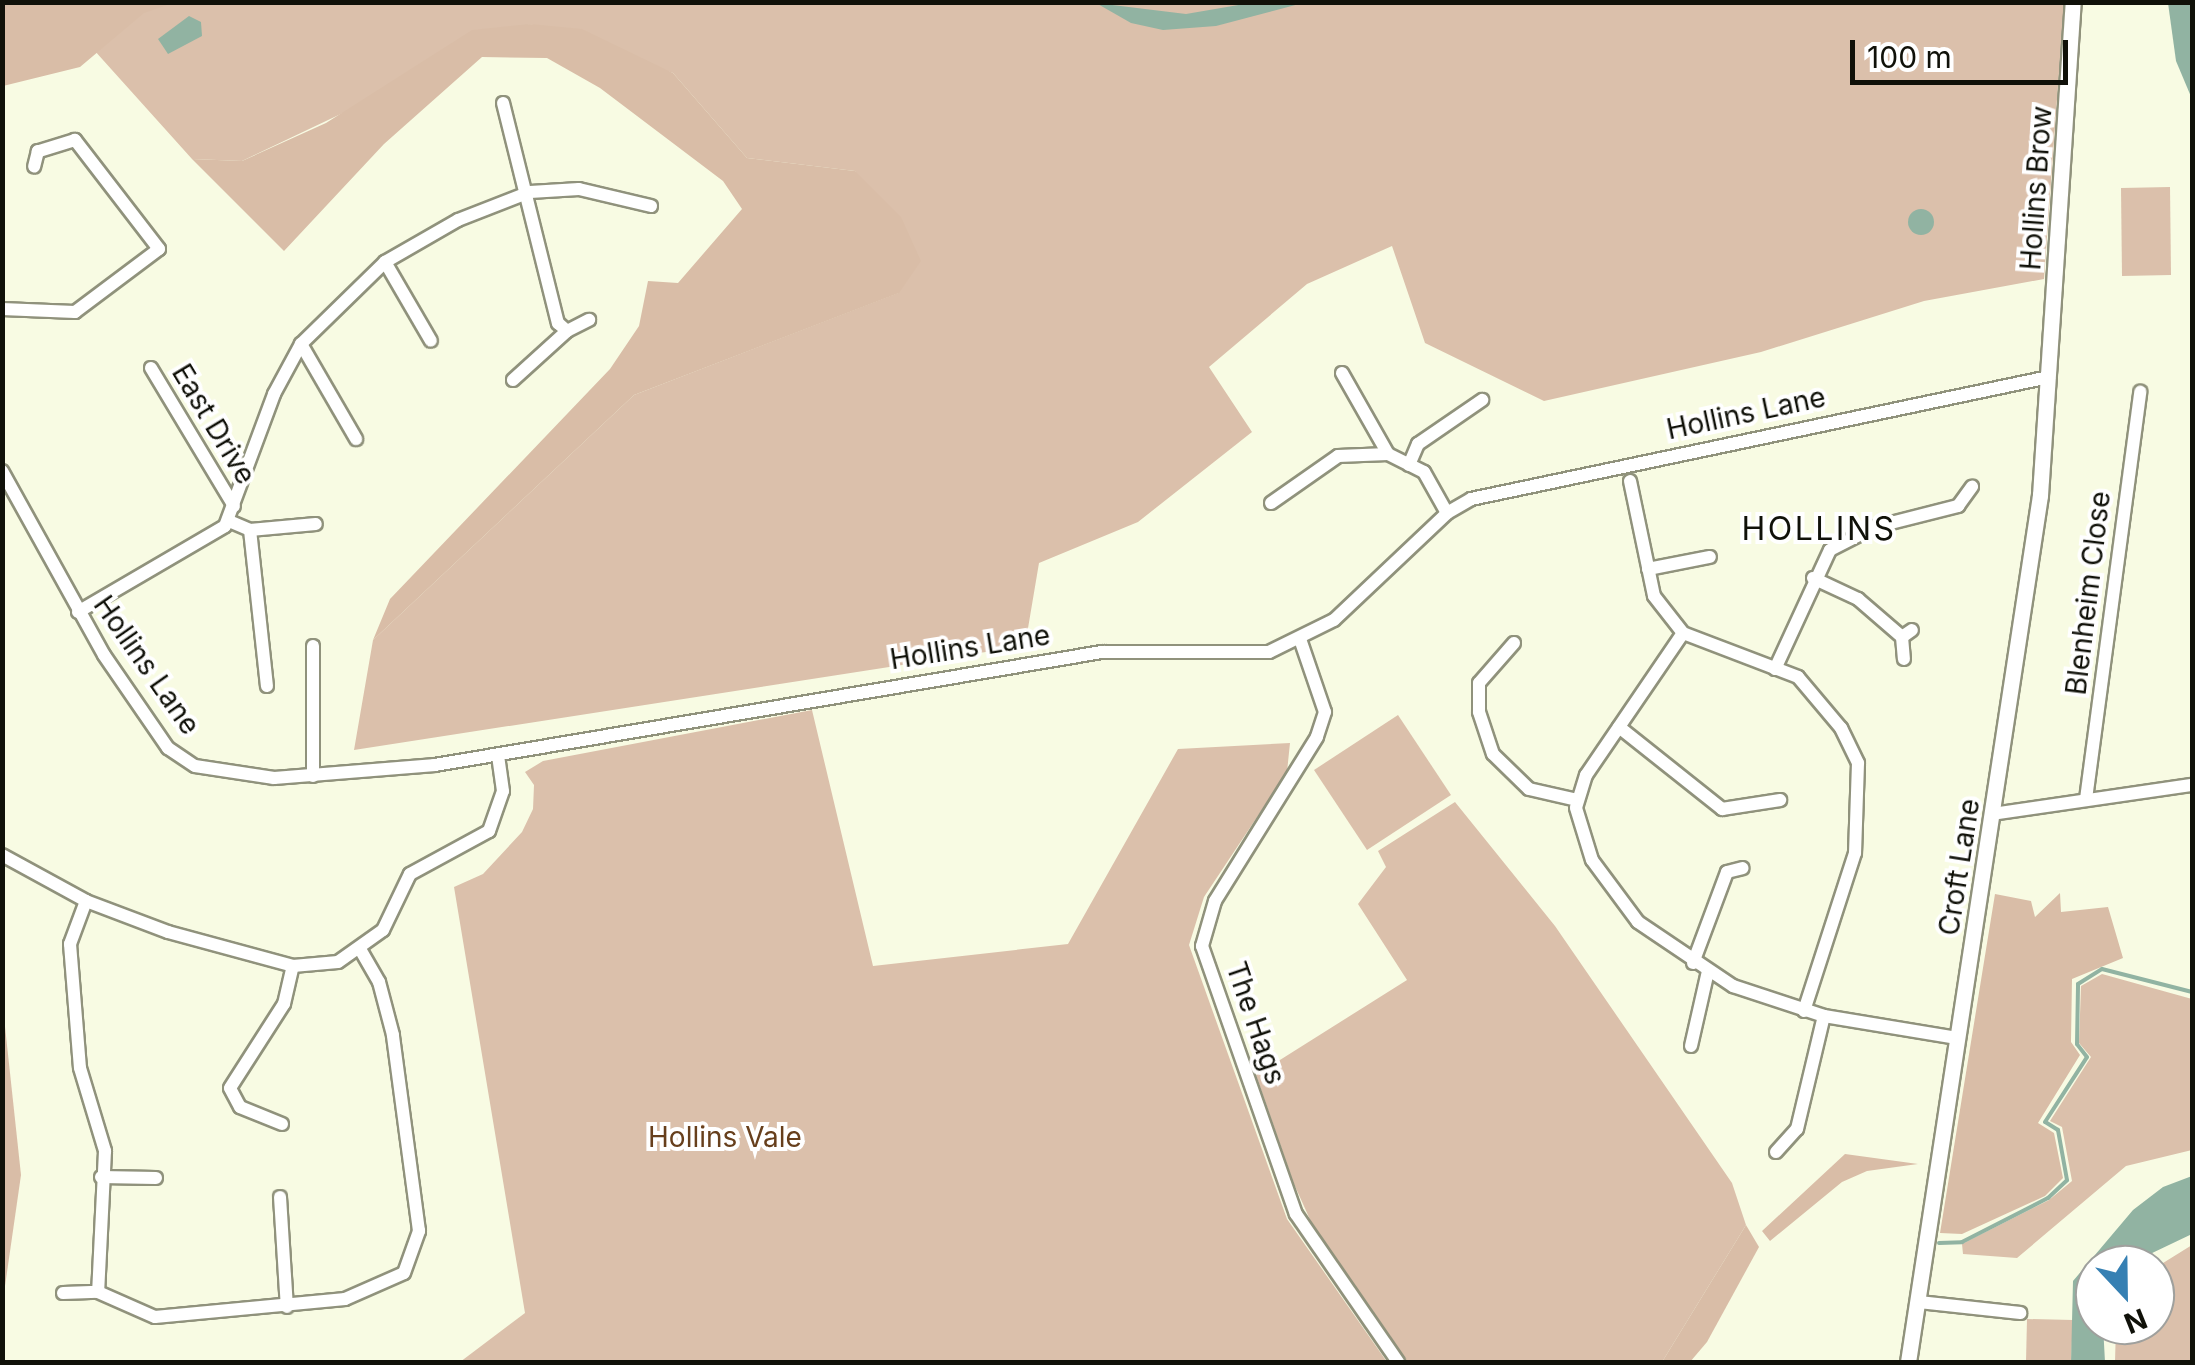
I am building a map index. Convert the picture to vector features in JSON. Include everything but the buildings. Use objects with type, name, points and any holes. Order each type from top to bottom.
[{"type":"street","name":"Hollins Brow","points":[[2049,377],[2073,2]]},
{"type":"street","points":[[503,103],[530,192],[558,324],[567,331]]},
{"type":"street","points":[[2,309],[75,312],[159,249],[75,140],[38,151],[34,167]]},
{"type":"street","points":[[78,612],[229,521],[274,394],[300,344],[385,262],[458,220],[530,192],[579,189],[651,206]]},
{"type":"street","points":[[385,262],[431,341]]},
{"type":"street","points":[[513,380],[567,331],[590,320]]},
{"type":"street","points":[[300,344],[356,439]]},
{"type":"street","name":"East Drive","points":[[151,368],[234,506]]},
{"type":"street","points":[[1342,373],[1388,454]]},
{"type":"street","name":"Hollins Lane","points":[[2,471],[78,612],[168,748],[195,766],[274,778],[498,755],[1044,659],[1102,652],[1268,652],[1300,640],[1351,606],[1447,513],[1520,485],[2049,377]]},
{"type":"street","name":"Croft Lane","points":[[1908,1362],[2040,496],[2049,377]]},
{"type":"street","name":"Blenheim Close","points":[[2086,800],[2140,392]]},
{"type":"street","points":[[1409,465],[1418,444],[1482,400]]},
{"type":"street","points":[[1271,504],[1338,456],[1388,454],[1424,472],[1447,513]]},
{"type":"street","points":[[1630,482],[1648,569],[1664,618],[1683,634],[1798,677],[1830,713],[1851,746],[1860,782],[1848,886],[1804,1010]]},
{"type":"street","points":[[1775,669],[1813,578],[1840,543],[1958,506],[1972,487]]},
{"type":"street","points":[[229,521],[250,530],[316,524]]},
{"type":"street","points":[[250,530],[267,686]]},
{"type":"street","points":[[1648,569],[1710,557]]},
{"type":"street","points":[[1813,578],[1858,599],[1907,634],[1904,659]]},
{"type":"street","points":[[1683,634],[1598,754],[1578,800],[1584,840],[1606,882],[1638,922],[1693,963],[1753,995],[1824,1016],[1957,1038]]},
{"type":"street","name":"The Hags","points":[[1300,640],[1325,712],[1316,737],[1214,901],[1202,946],[1296,1214],[1398,1362]]},
{"type":"street","points":[[1514,642],[1488,666],[1478,692],[1494,754],[1530,790],[1578,800]]},
{"type":"street","points":[[312,776],[313,646]]},
{"type":"street","points":[[1619,727],[1727,810],[1780,800]]},
{"type":"street","points":[[2,855],[86,900],[168,932],[293,966],[338,962],[361,951],[383,930],[410,874],[489,831],[504,790],[498,755]]},
{"type":"street","points":[[1992,814],[2192,785]]},
{"type":"street","points":[[1723,827],[1727,810]]},
{"type":"street","points":[[1693,963],[1727,872],[1743,868]]},
{"type":"street","points":[[86,900],[70,944],[80,1068],[105,1151],[98,1292]]},
{"type":"street","points":[[62,1293],[98,1292],[155,1317],[345,1299],[404,1273],[419,1232],[393,1035],[380,982],[361,951]]},
{"type":"street","points":[[282,1124],[240,1107],[230,1088],[284,1004],[293,966]]},
{"type":"street","points":[[1691,1046],[1708,971]]},
{"type":"street","points":[[1776,1152],[1797,1129],[1824,1016]]},
{"type":"street","points":[[101,1177],[156,1178]]},
{"type":"street","points":[[280,1198],[287,1307]]},
{"type":"street","points":[[1920,1302],[2020,1312]]},
{"type":"green space","points":[[148,2],[2064,3],[2044,279],[1924,301],[1761,352],[1544,401],[1425,343],[1392,246],[1307,284],[1209,367],[1252,432],[1138,522],[1039,563],[1025,646],[354,750],[373,640],[634,395],[898,293],[855,171],[747,158],[673,73],[530,24],[242,161],[192,159],[94,50]]},
{"type":"green space","points":[[2170,187],[2171,275],[2122,276],[2121,188]]},
{"type":"green space","name":"Hollins Vale","points":[[812,710],[873,966],[1068,944],[1178,749],[1290,743],[1287,772],[1204,897],[1189,945],[1287,1219],[1387,1362],[460,1362],[525,1313],[454,887],[483,874],[522,832],[533,809],[534,785],[525,772],[543,761]]},
{"type":"green space","points":[[1398,715],[1451,795],[1367,850],[1314,770]]},
{"type":"green space","points":[[1455,802],[1555,926],[1732,1183],[1746,1225],[1662,1362],[1407,1362],[1317,1235],[1294,1184],[1256,1075],[1407,980],[1358,904],[1386,867],[1378,851]]},
{"type":"green space","points":[[2102,974],[2192,999],[2192,1150],[2126,1166],[2017,1258],[1963,1254],[1962,1244],[2049,1200],[2072,1181],[2062,1127],[2050,1121],[2091,1057],[2079,1043],[2081,986]]},
{"type":"green space","points":[[2192,1245],[2192,1362],[2115,1362],[2115,1345],[2175,1345],[2175,1256]]},
{"type":"green space","points":[[2027,1319],[2073,1320],[2071,1362],[2026,1362]]},
{"type":"shaded area","points":[[3,2],[173,3],[144,13],[80,67],[3,86]]},
{"type":"shaded area","points":[[1096,3],[1186,14],[1250,3],[1303,3],[1216,26],[1163,30],[1131,23]]},
{"type":"shaded area","points":[[2168,3],[2192,3],[2192,99],[2176,61]]},
{"type":"shaded area","points":[[189,16],[201,22],[202,36],[168,54],[158,39]]},
{"type":"shaded area","points":[[530,24],[582,29],[673,73],[747,158],[855,171],[901,217],[921,261],[899,293],[634,395],[373,640],[390,599],[610,369],[639,326],[648,281],[678,283],[742,209],[723,181],[600,88],[547,58],[482,57],[384,144],[284,251],[192,159],[242,161],[326,123],[472,30]]},
{"type":"shaded area","points":[[1921,209],[1930,213],[1934,222],[1930,231],[1921,235],[1912,231],[1908,222],[1912,213]]},
{"type":"shaded area","points":[[2060,893],[2061,912],[2108,907],[2123,958],[2072,979],[2071,1042],[2080,1055],[2038,1123],[2054,1133],[2063,1178],[2045,1196],[1962,1234],[1940,1233],[1995,894],[2031,901],[2035,917]]},
{"type":"shaded area","points":[[3,1008],[21,1175],[2,1300]]},
{"type":"shaded area","points":[[1845,1154],[1918,1164],[1867,1171],[1842,1182],[1770,1241],[1762,1231]]},
{"type":"shaded area","points":[[2192,1176],[2192,1234],[2169,1245],[2103,1245],[2133,1210],[2163,1187]]},
{"type":"shaded area","points":[[1746,1225],[1759,1247],[1707,1342],[1690,1362],[1662,1362]]},
{"type":"shaded area","points":[[2075,1279],[2075,1345],[2104,1345],[2105,1362],[2071,1362]]},
{"type":"waterway","points":[[1939,1243],[1962,1242],[2048,1198],[2067,1180],[2058,1130],[2045,1122],[2087,1057],[2077,1044],[2078,984],[2102,969],[2192,992]]},
{"type":"district","name":"HOLLINS","points":[[1819,529]]}]
